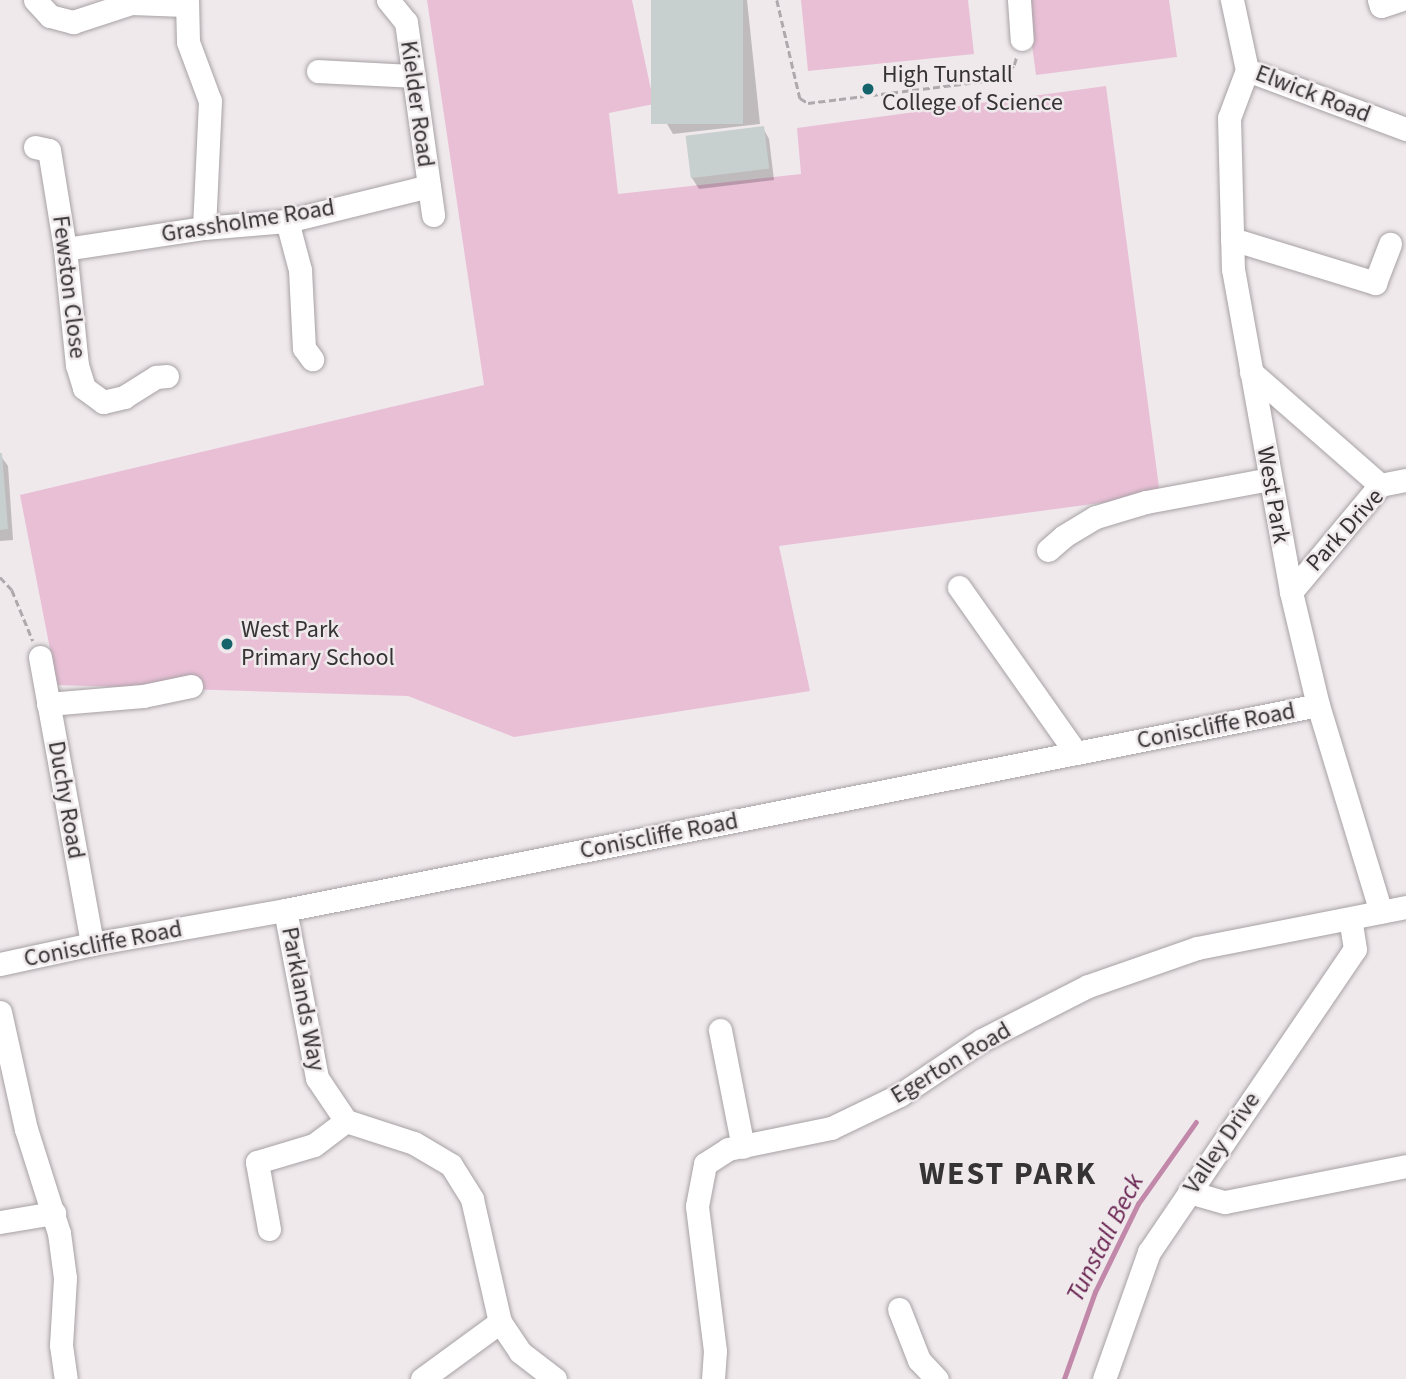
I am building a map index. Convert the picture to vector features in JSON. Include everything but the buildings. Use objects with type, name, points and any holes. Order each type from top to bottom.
[{"type":"street","points":[[34,0],[50,16],[73,23],[131,3],[186,2],[188,42],[210,100],[204,228]]},
{"type":"street","name":"Kielder Road","points":[[388,0],[406,22],[433,215]]},
{"type":"street","points":[[1019,0],[1022,38]]},
{"type":"street","name":"Elwick Road","points":[[1232,0],[1247,71],[1406,129]]},
{"type":"street","points":[[1379,0],[1381,6],[1401,0]]},
{"type":"street","points":[[318,71],[414,76]]},
{"type":"street","name":"West Park","points":[[1247,71],[1229,118],[1233,269],[1291,592],[1318,705],[1381,912]]},
{"type":"street","name":"Fewston Close","points":[[35,147],[49,150],[65,248],[77,365],[84,388],[103,402],[124,397],[156,377],[167,376]]},
{"type":"street","name":"Grassholme Road","points":[[65,248],[204,228],[287,220],[429,186]]},
{"type":"street","points":[[287,220],[300,270],[304,348],[312,359]]},
{"type":"street","points":[[1232,240],[1375,283],[1390,244]]},
{"type":"street","points":[[1251,372],[1380,485]]},
{"type":"street","points":[[1048,550],[1064,536],[1096,517],[1146,502],[1270,478]]},
{"type":"street","name":"Park Drive","points":[[1291,592],[1380,485],[1406,480]]},
{"type":"street","points":[[959,587],[1076,753]]},
{"type":"street","name":"Duchy Road","points":[[40,657],[92,944]]},
{"type":"street","points":[[48,704],[144,696],[191,687]]},
{"type":"street","name":"Coniscliffe Road","points":[[0,964],[1318,705]]},
{"type":"street","name":"Egerton Road","points":[[713,1379],[715,1351],[697,1206],[705,1164],[728,1150],[831,1128],[900,1095],[982,1040],[1088,986],[1198,948],[1406,907]]},
{"type":"street","name":"Parklands Way","points":[[285,910],[317,1078],[346,1121]]},
{"type":"street","name":"Valley Drive","points":[[1104,1379],[1149,1252],[1354,949],[1350,919]]},
{"type":"street","points":[[0,1012],[26,1129],[54,1213],[65,1278],[61,1335],[66,1379]]},
{"type":"street","points":[[720,1030],[743,1146]]},
{"type":"street","points":[[269,1229],[257,1162],[314,1146],[346,1121],[414,1143],[451,1165],[472,1199],[500,1322],[520,1352],[555,1379]]},
{"type":"street","points":[[1189,1192],[1225,1202],[1406,1166]]},
{"type":"street","points":[[0,1222],[54,1213]]},
{"type":"street","points":[[899,1310],[919,1360],[937,1379]]},
{"type":"street","points":[[422,1379],[500,1322]]},
{"type":"path","points":[[777,0],[800,98],[808,103],[1002,79],[1014,65],[1022,38]]},
{"type":"path","points":[[0,577],[12,590],[40,657]]},
{"type":"shaded area","points":[[427,0],[632,0],[654,104],[609,113],[618,194],[801,174],[797,128],[1106,86],[1160,495],[779,546],[810,691],[514,737],[408,696],[57,685],[20,495],[484,385]]},
{"type":"shaded area","points":[[801,0],[968,0],[974,54],[808,71]]},
{"type":"shaded area","points":[[1026,0],[1169,0],[1177,57],[1036,75]]},
{"type":"waterway","name":"Tunstall Beck","points":[[1064,1379],[1095,1292],[1138,1204],[1196,1122]]},
{"type":"place","name":"High Tunstall College of Science","points":[[868,89]]},
{"type":"place","name":"West Park Primary School","points":[[227,644]]},
{"type":"district","name":"WEST PARK","points":[[1008,1174]]}]
